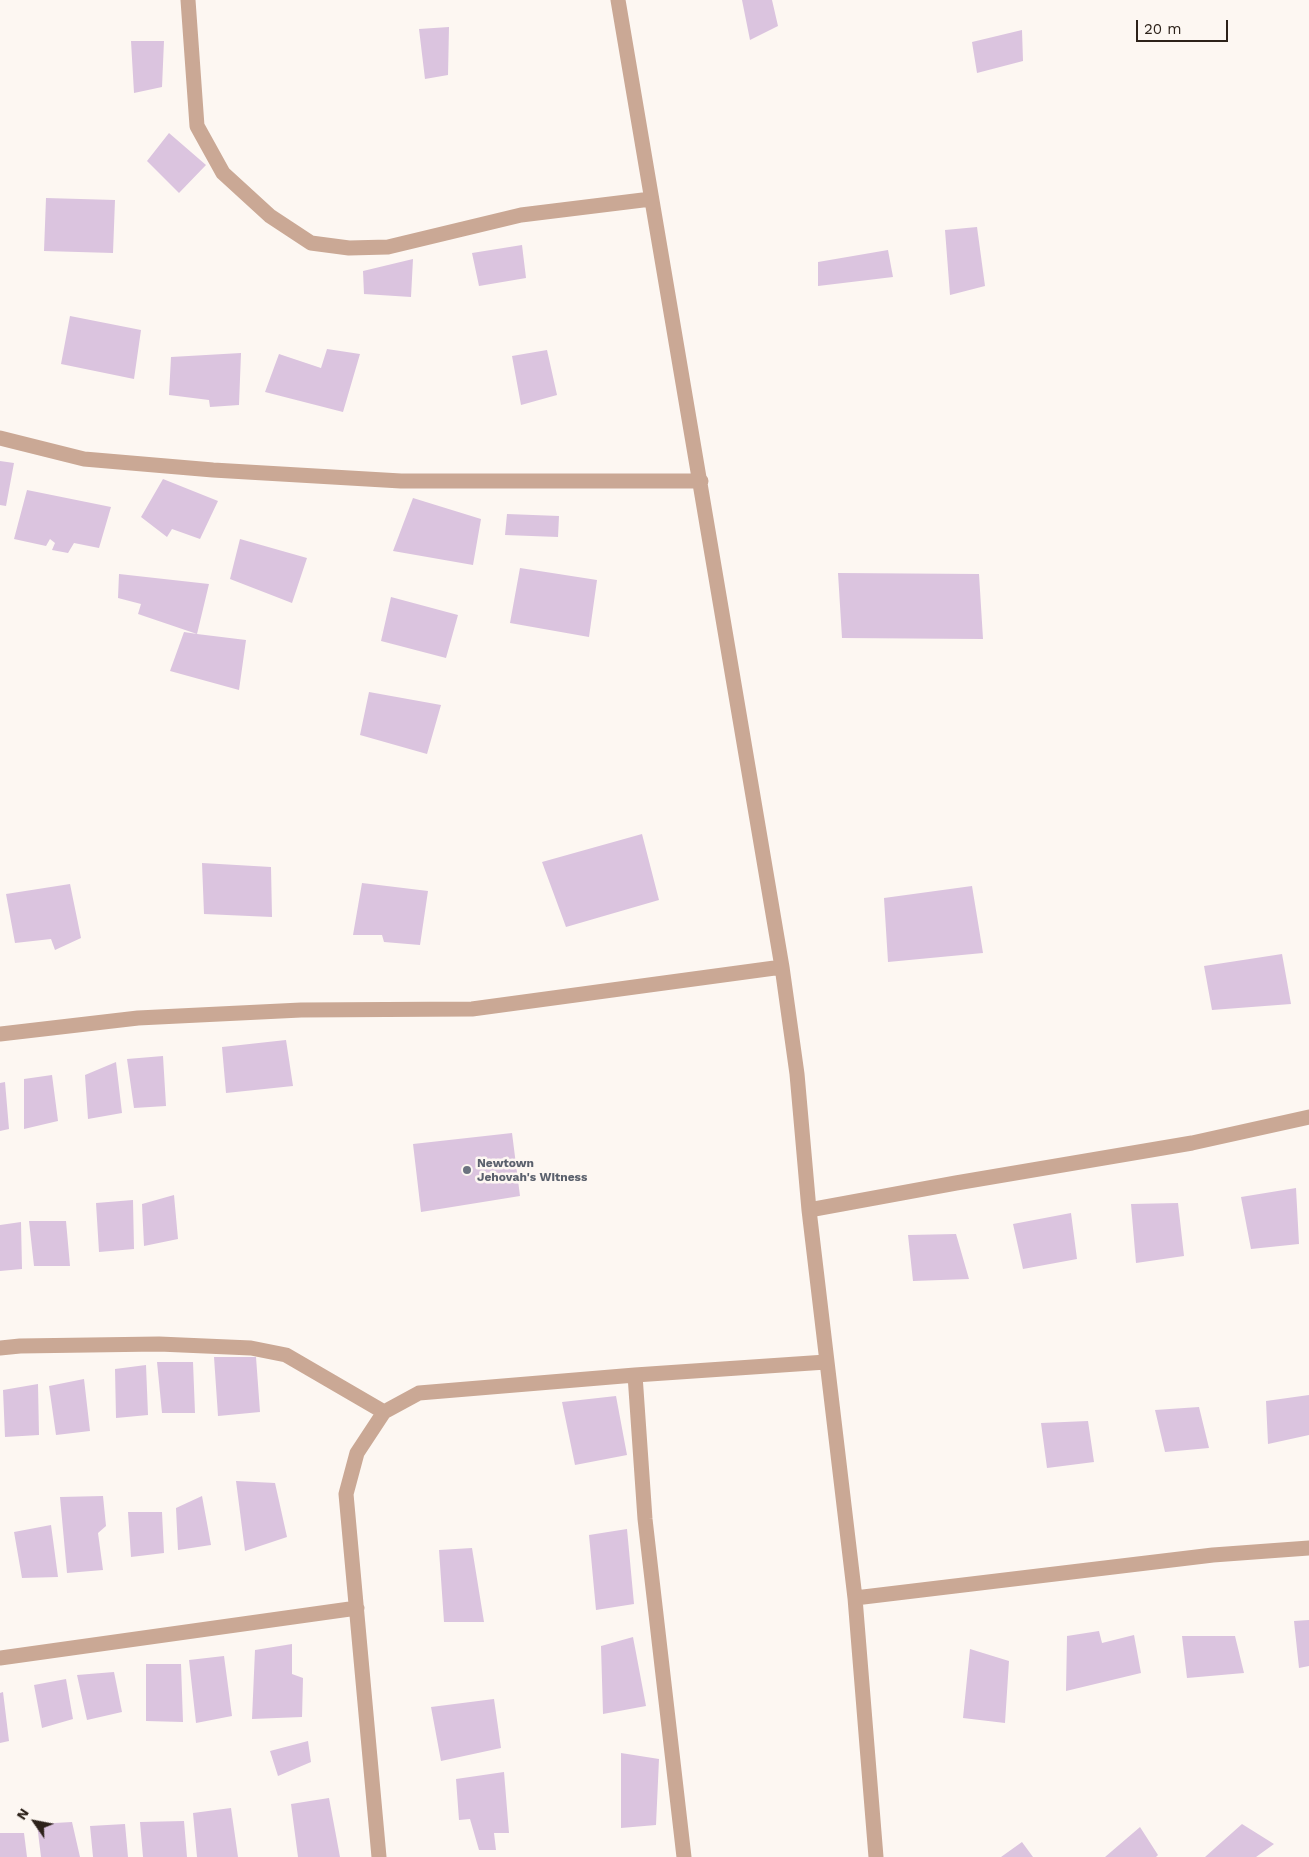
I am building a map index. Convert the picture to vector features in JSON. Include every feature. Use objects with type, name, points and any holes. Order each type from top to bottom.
[{"type":"street","points":[[188,0],[198,126],[223,173],[270,216],[311,243],[349,248],[388,247],[522,215],[651,199]]},
{"type":"street","points":[[618,0],[782,967],[796,1074],[826,1362],[855,1598],[876,1857]]},
{"type":"street","points":[[0,438],[84,459],[401,482],[701,481]]},
{"type":"street","points":[[0,1034],[138,1018],[301,1010],[472,1009],[782,967]]},
{"type":"street","points":[[809,1210],[1192,1143],[1309,1117]]},
{"type":"street","points":[[0,1348],[159,1344],[251,1348],[286,1355],[384,1412]]},
{"type":"street","points":[[379,1857],[346,1494],[357,1453],[384,1412],[419,1393],[634,1375],[826,1362]]},
{"type":"street","points":[[634,1375],[645,1518],[684,1857]]},
{"type":"street","points":[[855,1598],[1213,1555],[1309,1548]]},
{"type":"street","points":[[0,1658],[357,1608]]},
{"type":"building","points":[[742,0],[772,0],[778,26],[750,40]]},
{"type":"building","points":[[449,27],[448,75],[425,79],[419,29]]},
{"type":"building","points":[[1022,30],[1023,61],[977,73],[972,42]]},
{"type":"building","points":[[131,41],[164,41],[162,87],[134,93]]},
{"type":"building","points":[[169,133],[206,165],[179,193],[147,161]]},
{"type":"building","points":[[46,198],[115,200],[113,253],[44,251]]},
{"type":"building","points":[[977,227],[985,286],[950,295],[945,230]]},
{"type":"building","points":[[522,245],[526,278],[479,286],[472,253]]},
{"type":"building","points":[[888,250],[893,277],[818,286],[818,262]]},
{"type":"building","points":[[413,259],[411,297],[364,294],[363,271]]},
{"type":"building","points":[[70,316],[141,330],[134,379],[61,364]]},
{"type":"building","points":[[327,349],[360,354],[343,412],[265,392],[279,354],[321,368]]},
{"type":"building","points":[[547,350],[557,395],[521,405],[512,356]]},
{"type":"building","points":[[241,353],[239,405],[210,407],[209,400],[169,395],[171,357]]},
{"type":"building","points":[[0,461],[14,463],[6,506],[0,505]]},
{"type":"building","points":[[163,479],[218,501],[200,539],[172,529],[167,537],[141,517]]},
{"type":"building","points":[[27,490],[111,507],[99,548],[74,543],[68,553],[52,550],[55,543],[50,539],[46,546],[14,539]]},
{"type":"building","points":[[413,498],[481,519],[473,565],[393,551]]},
{"type":"building","points":[[507,514],[559,516],[558,537],[505,535]]},
{"type":"building","points":[[240,539],[307,558],[292,603],[230,579]]},
{"type":"building","points":[[520,568],[597,580],[589,637],[510,623]]},
{"type":"building","points":[[838,573],[979,574],[983,639],[842,638]]},
{"type":"building","points":[[119,574],[209,584],[197,634],[138,614],[141,604],[118,598]]},
{"type":"building","points":[[391,597],[458,615],[446,658],[381,641]]},
{"type":"building","points":[[184,632],[246,640],[239,690],[170,671]]},
{"type":"building","points":[[369,692],[441,705],[427,754],[360,735]]},
{"type":"building","points":[[642,834],[659,900],[566,927],[542,862]]},
{"type":"building","points":[[202,863],[271,867],[272,917],[204,914]]},
{"type":"building","points":[[362,883],[428,891],[420,945],[384,942],[382,935],[353,935]]},
{"type":"building","points":[[70,884],[81,938],[55,950],[51,939],[15,943],[6,894]]},
{"type":"building","points":[[972,886],[983,953],[888,962],[884,898]]},
{"type":"building","points":[[1282,954],[1291,1004],[1212,1010],[1204,966]]},
{"type":"building","points":[[286,1040],[293,1086],[226,1093],[222,1047]]},
{"type":"building","points":[[163,1056],[166,1106],[134,1108],[127,1059]]},
{"type":"building","points":[[116,1062],[122,1113],[88,1119],[85,1075]]},
{"type":"building","points":[[52,1075],[58,1121],[24,1129],[24,1079]]},
{"type":"building","points":[[5,1082],[9,1129],[0,1131],[0,1083]]},
{"type":"building","name":"Newtown Jehovah's Witness","points":[[512,1133],[520,1196],[421,1212],[413,1144]]},
{"type":"building","points":[[1296,1188],[1299,1244],[1251,1249],[1241,1197]]},
{"type":"building","points":[[174,1195],[178,1239],[144,1246],[142,1204]]},
{"type":"building","points":[[133,1200],[134,1249],[99,1252],[96,1203]]},
{"type":"building","points":[[1178,1203],[1184,1256],[1136,1263],[1131,1204]]},
{"type":"building","points":[[1071,1213],[1077,1259],[1023,1269],[1013,1224]]},
{"type":"building","points":[[29,1221],[66,1221],[70,1266],[34,1266]]},
{"type":"building","points":[[21,1222],[22,1269],[0,1271],[0,1225]]},
{"type":"building","points":[[956,1234],[969,1279],[913,1281],[908,1235]]},
{"type":"building","points":[[214,1357],[256,1357],[260,1412],[218,1416]]},
{"type":"building","points":[[157,1362],[193,1362],[195,1413],[162,1413]]},
{"type":"building","points":[[146,1365],[148,1415],[116,1418],[115,1369]]},
{"type":"building","points":[[84,1379],[90,1431],[56,1435],[49,1386]]},
{"type":"building","points":[[38,1384],[39,1435],[5,1437],[3,1390]]},
{"type":"building","points":[[1309,1395],[1309,1435],[1268,1444],[1266,1401]]},
{"type":"building","points":[[616,1396],[627,1455],[575,1465],[562,1402]]},
{"type":"building","points":[[1199,1407],[1209,1448],[1165,1452],[1155,1410]]},
{"type":"building","points":[[1088,1421],[1094,1462],[1047,1468],[1041,1423]]},
{"type":"building","points":[[236,1481],[275,1483],[287,1537],[245,1551]]},
{"type":"building","points":[[103,1496],[106,1526],[98,1533],[103,1570],[67,1573],[60,1497]]},
{"type":"building","points":[[202,1496],[211,1545],[178,1550],[176,1508]]},
{"type":"building","points":[[128,1512],[162,1512],[164,1553],[131,1557]]},
{"type":"building","points":[[51,1525],[58,1577],[22,1578],[14,1532]]},
{"type":"building","points":[[627,1529],[634,1604],[596,1610],[589,1535]]},
{"type":"building","points":[[472,1548],[484,1622],[444,1622],[439,1550]]},
{"type":"building","points":[[1309,1620],[1309,1666],[1299,1668],[1294,1621]]},
{"type":"building","points":[[1099,1631],[1102,1643],[1134,1635],[1141,1673],[1066,1691],[1067,1636]]},
{"type":"building","points":[[1182,1636],[1235,1636],[1244,1673],[1187,1678]]},
{"type":"building","points":[[633,1637],[646,1706],[603,1714],[601,1646]]},
{"type":"building","points":[[292,1644],[292,1674],[303,1678],[302,1717],[252,1719],[255,1650]]},
{"type":"building","points":[[970,1649],[1009,1661],[1005,1723],[963,1718]]},
{"type":"building","points":[[224,1656],[232,1716],[196,1723],[189,1660]]},
{"type":"building","points":[[146,1664],[181,1664],[183,1722],[146,1721]]},
{"type":"building","points":[[114,1672],[122,1712],[87,1720],[77,1675]]},
{"type":"building","points":[[66,1679],[73,1719],[42,1728],[34,1685]]},
{"type":"building","points":[[3,1692],[9,1741],[0,1743],[0,1693]]},
{"type":"building","points":[[494,1699],[501,1748],[441,1761],[431,1707]]},
{"type":"building","points":[[308,1741],[311,1762],[278,1776],[270,1751]]},
{"type":"building","points":[[621,1753],[659,1759],[656,1825],[621,1828]]},
{"type":"building","points":[[504,1772],[509,1833],[494,1833],[496,1850],[479,1850],[470,1819],[459,1820],[456,1779]]},
{"type":"building","points":[[329,1798],[340,1857],[298,1857],[291,1804]]},
{"type":"building","points":[[231,1808],[238,1857],[197,1857],[193,1813]]},
{"type":"building","points":[[184,1821],[187,1857],[143,1857],[140,1822]]},
{"type":"building","points":[[72,1822],[80,1857],[41,1857],[37,1824]]},
{"type":"building","points":[[125,1824],[128,1857],[93,1857],[90,1826]]},
{"type":"building","points":[[1242,1824],[1274,1844],[1256,1857],[1205,1857]]},
{"type":"building","points":[[1140,1827],[1158,1855],[1156,1857],[1105,1857]]},
{"type":"building","points":[[0,1833],[24,1833],[27,1857],[0,1857]]},
{"type":"building","points":[[1022,1842],[1033,1857],[1001,1857]]},
{"type":"place","name":"Newtown Jehovah's Witness","points":[[467,1170]]}]
